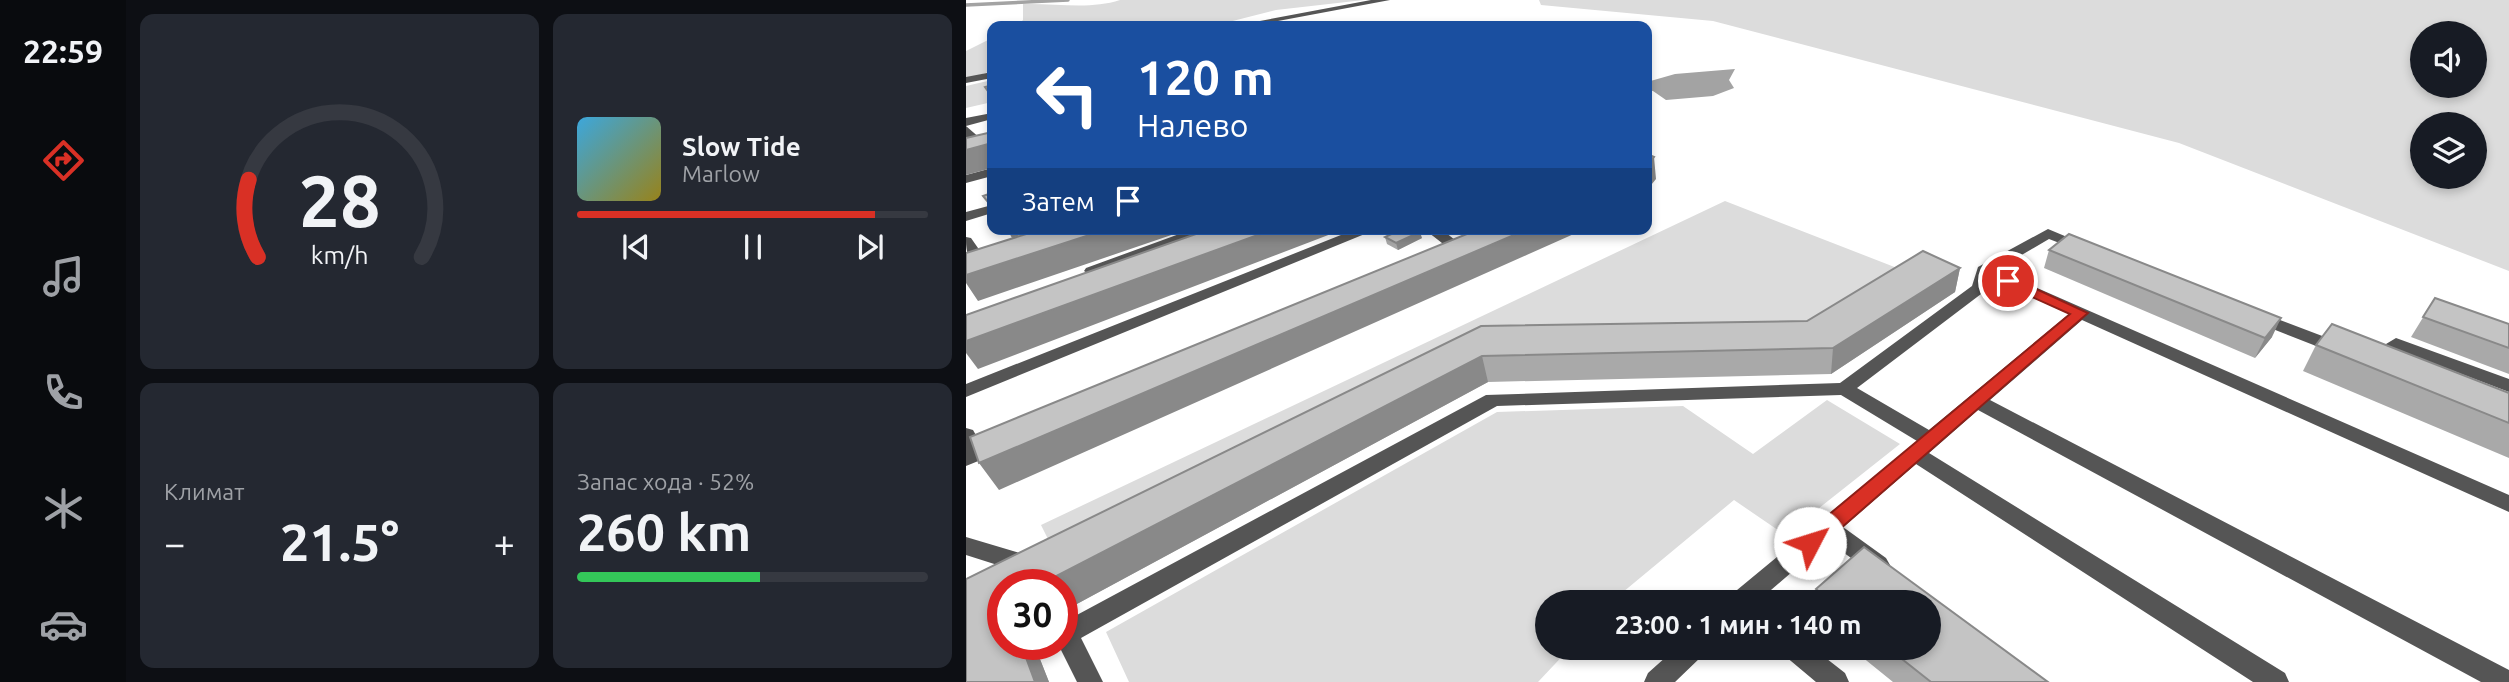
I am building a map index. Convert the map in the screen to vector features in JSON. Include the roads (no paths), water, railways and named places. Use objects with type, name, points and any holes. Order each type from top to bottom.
[{"type":"street","points":[[1266,21],[1386,0]]},
{"type":"street","points":[[966,80],[987,76]]},
{"type":"street","points":[[966,122],[987,117]]},
{"type":"street","points":[[966,130],[985,149]]},
{"type":"street","points":[[966,178],[987,173]]},
{"type":"street","points":[[966,217],[987,211]]},
{"type":"street","points":[[1078,622],[1493,400],[1844,389],[1979,288],[1984,270],[2048,233],[2099,253]]},
{"type":"street","points":[[1080,275],[1190,235]]},
{"type":"street","points":[[966,391],[1355,235]]},
{"type":"street","points":[[1439,235],[1456,247]]},
{"type":"street","points":[[1431,258],[1477,238]]},
{"type":"street","points":[[966,241],[976,258]]},
{"type":"street","points":[[1984,270],[2509,504]]},
{"type":"street","points":[[2241,310],[2395,371]]},
{"type":"street","points":[[1754,590],[2080,313]]},
{"type":"street","points":[[2370,361],[2396,343],[2509,386]]},
{"type":"street","points":[[1844,389],[1923,447],[2276,682]]},
{"type":"street","points":[[1977,401],[2506,682]]},
{"type":"street","points":[[966,435],[971,457],[1015,438]]},
{"type":"street","points":[[1827,528],[1895,578]]},
{"type":"street","points":[[966,546],[1018,562],[1026,569]]},
{"type":"street","points":[[1078,658],[1090,682]]},
{"type":"street","points":[[1657,682],[1680,660]]},
{"type":"street","points":[[1809,660],[1836,682]]},
{"type":"waterway","points":[[966,5],[1068,0]]}]
